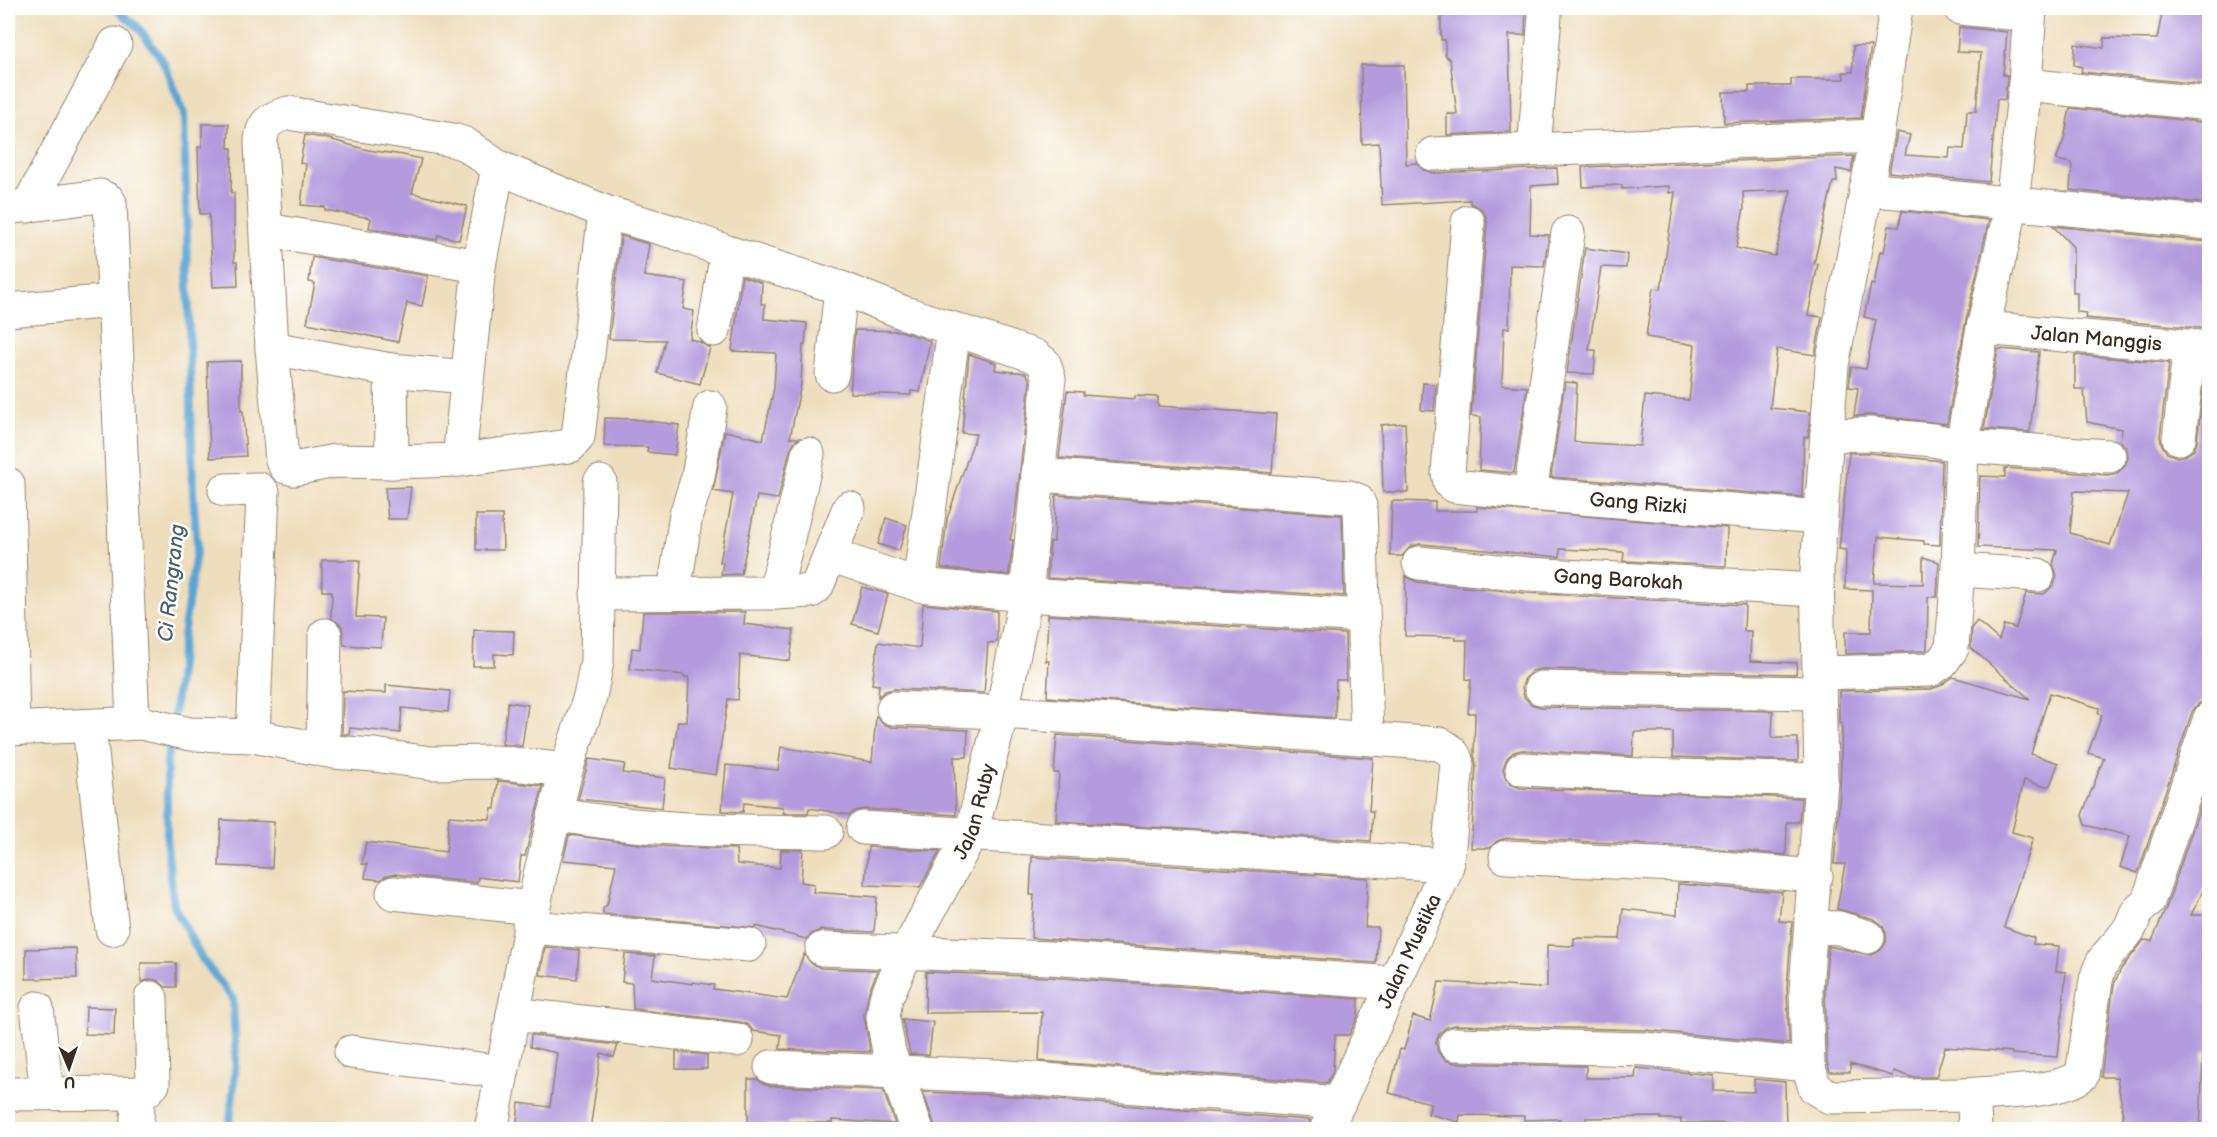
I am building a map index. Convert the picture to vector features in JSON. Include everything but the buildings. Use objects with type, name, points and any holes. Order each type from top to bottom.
[{"type":"street","points":[[1896,8],[1877,136],[1832,365],[1817,570],[1821,780],[1816,876],[1806,990],[1808,1065],[1815,1088],[1830,1097],[1965,1095],[2056,1086],[2075,1080],[2082,1075],[2096,980],[2100,967],[2106,955],[2128,931],[2137,910],[2148,902],[2210,718]]},
{"type":"street","points":[[1541,688],[1820,683],[1930,670],[1937,667],[1948,656],[1952,648],[1958,570],[1962,446],[1983,327],[2012,204],[2025,85],[2030,11],[1960,8]]},
{"type":"street","points":[[1534,149],[1545,16]]},
{"type":"street","points":[[18,207],[115,44]]},
{"type":"street","points":[[2025,85],[2210,104]]},
{"type":"street","points":[[605,212],[578,437],[570,446],[459,459],[392,462],[335,461],[294,469],[286,467],[282,460],[272,348],[261,136],[267,121],[288,113],[453,140],[473,149],[498,167],[605,212],[841,288],[954,329],[919,585]]},
{"type":"street","points":[[1433,154],[1877,136]]},
{"type":"street","points":[[459,459],[479,266],[498,167]]},
{"type":"street","points":[[1866,189],[2210,223]]},
{"type":"street","points":[[18,207],[100,196],[110,203],[114,301],[145,725]]},
{"type":"street","name":"Gang Rizki","points":[[1468,222],[1448,473],[1450,483],[1454,486],[1530,494],[1821,517]]},
{"type":"street","points":[[267,230],[479,266]]},
{"type":"street","points":[[1530,494],[1568,233]]},
{"type":"street","points":[[714,330],[727,252]]},
{"type":"street","points":[[832,374],[841,288]]},
{"type":"street","points":[[8,310],[114,301]]},
{"type":"street","name":"Jalan Manggis","points":[[1983,327],[2200,347]]},
{"type":"street","name":"Jalan Ruby","points":[[917,1130],[896,1071],[884,1028],[884,1009],[890,986],[907,951],[971,834],[1002,712],[1026,596],[1049,379],[1044,363],[1035,356],[954,329]]},
{"type":"street","points":[[2179,438],[2200,347]]},
{"type":"street","points":[[272,348],[391,370],[466,377]]},
{"type":"street","points":[[391,370],[392,462]]},
{"type":"street","points":[[674,592],[686,515],[698,477],[710,406]]},
{"type":"street","points":[[1827,435],[1869,434],[1933,440],[1962,446],[2109,456]]},
{"type":"street","points":[[775,593],[808,454]]},
{"type":"street","points":[[893,708],[1002,712],[1367,738],[1360,506],[1357,500],[1352,497],[1038,475]]},
{"type":"street","points":[[491,1130],[531,918],[566,770],[594,680],[597,661],[600,482]]},
{"type":"street","points":[[8,484],[10,729],[145,725],[190,734],[254,736],[322,750],[430,763],[495,762],[566,770]]},
{"type":"street","points":[[225,490],[259,489],[263,494],[254,736]]},
{"type":"street","points":[[597,594],[804,592],[815,588],[849,508]]},
{"type":"street","points":[[842,560],[919,585],[1026,596],[1363,616]]},
{"type":"street","name":"Gang Barokah","points":[[1419,562],[1528,574],[1817,590]]},
{"type":"street","points":[[1958,570],[2038,575]]},
{"type":"street","points":[[322,750],[325,635]]},
{"type":"street","points":[[89,727],[112,929]]},
{"type":"street","name":"Jalan Mustika","points":[[1333,1116],[1447,865],[1457,764],[1456,757],[1440,744],[1367,738]]},
{"type":"street","points":[[1522,769],[1653,776],[1821,780]]},
{"type":"street","points":[[555,814],[637,827],[826,832]]},
{"type":"street","points":[[863,828],[1447,865]]},
{"type":"street","points":[[1506,856],[1816,876]]},
{"type":"street","points":[[393,893],[531,918],[750,945]]},
{"type":"street","points":[[1812,927],[1839,928],[1868,937]]},
{"type":"street","points":[[822,949],[1050,958],[1393,983]]},
{"type":"street","points":[[8,1094],[139,1093],[147,1090],[153,1084],[151,998]]},
{"type":"street","points":[[37,1008],[47,1094]]},
{"type":"street","points":[[513,1014],[737,1040]]},
{"type":"street","points":[[1455,1044],[1644,1049],[1808,1065]]},
{"type":"street","points":[[351,1052],[502,1072]]},
{"type":"street","points":[[771,1067],[1008,1076],[1333,1116]]},
{"type":"street","points":[[136,1130],[139,1093]]},
{"type":"street","points":[[1965,1095],[1974,1105],[1975,1130]]},
{"type":"waterway","name":"Ci Rangrang","points":[[115,8],[138,27],[163,61],[184,114],[193,492],[197,546],[173,722]]},
{"type":"waterway","name":"Ci Rangrang","points":[[171,735],[167,760],[167,845],[174,906],[202,959],[233,999],[236,1062],[229,1130]]}]
